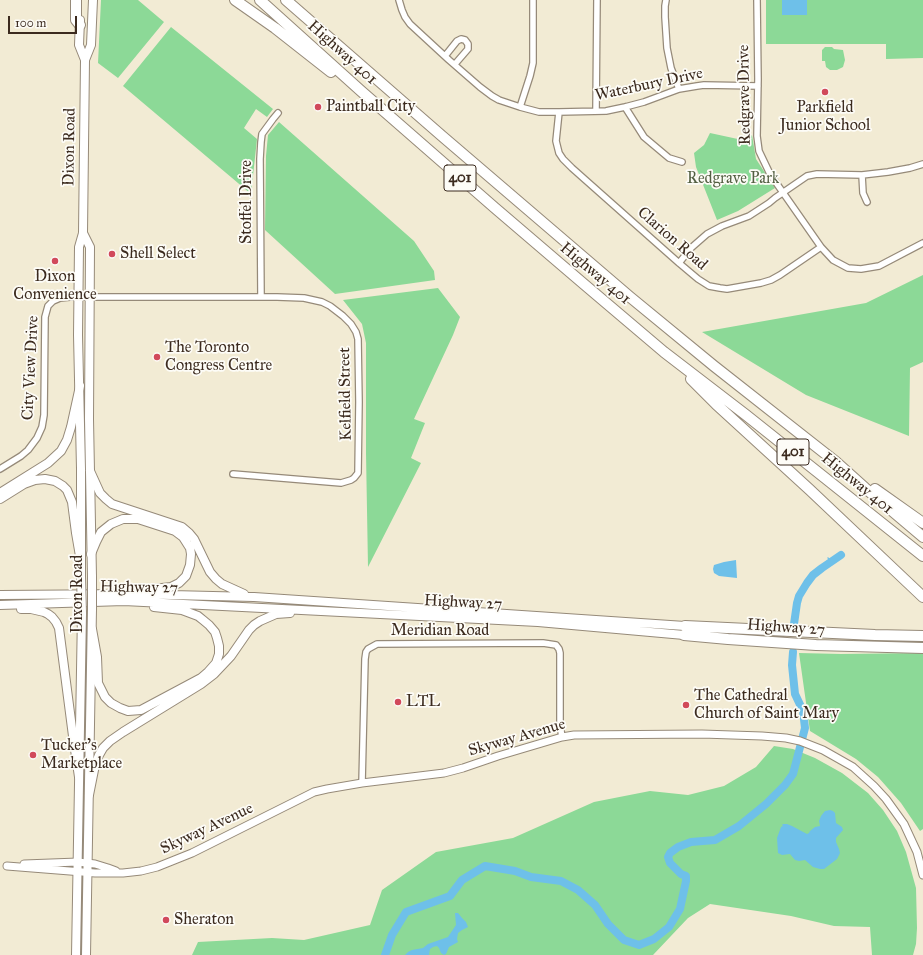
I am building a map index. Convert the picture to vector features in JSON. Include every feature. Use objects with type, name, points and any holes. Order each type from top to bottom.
[{"type":"highway","points":[[76,0],[76,20],[80,25]]},
{"type":"highway","points":[[234,0],[275,28],[367,101],[396,121]]},
{"type":"highway","name":"Highway 401","points":[[260,0],[396,121],[664,352],[746,415],[923,556]]},
{"type":"highway","name":"Highway 401","points":[[286,0],[630,297],[714,366],[836,462],[923,537]]},
{"type":"highway","points":[[295,0],[318,28]]},
{"type":"highway","points":[[664,352],[716,404],[810,490],[923,597]]},
{"type":"highway","points":[[836,462],[923,523]]},
{"type":"highway","name":"Highway 27","points":[[684,631],[923,636]]},
{"type":"highway","name":"Highway 27","points":[[684,631],[728,639],[808,645],[923,648]]},
{"type":"main road","name":"Dixon Road","points":[[80,0],[79,45],[85,60]]},
{"type":"main road","name":"Dixon Road","points":[[76,955],[82,612],[78,297],[79,247],[83,233],[85,60],[91,45],[94,0]]},
{"type":"main road","name":"Dixon Road","points":[[83,233],[90,247],[89,419],[92,577],[86,955]]},
{"type":"main road","points":[[0,493],[48,463],[61,451],[67,440],[71,427],[80,386]]},
{"type":"main road","points":[[80,420],[89,419]]},
{"type":"main road","points":[[90,471],[100,493],[112,504],[182,527],[194,539],[210,572],[216,579],[229,588],[254,597]]},
{"type":"main road","points":[[0,499],[24,484],[35,480],[45,479],[55,481],[63,486],[67,490],[74,510],[81,562]]},
{"type":"main road","points":[[91,554],[102,532],[111,524],[123,518],[138,519],[175,531],[183,537],[192,554],[186,576],[179,583],[171,587],[141,590],[127,597]]},
{"type":"main road","points":[[0,591],[22,595]]},
{"type":"main road","name":"Highway 27","points":[[0,595],[254,597],[684,631]]},
{"type":"main road","points":[[92,629],[98,683],[101,690],[111,703],[128,711],[147,708],[201,678],[216,663],[219,654],[219,646],[215,632],[198,616],[182,610],[142,606],[127,597]]},
{"type":"main road","name":"Highway 27","points":[[0,606],[127,597],[308,610],[684,631]]},
{"type":"main road","points":[[0,606],[13,609],[31,609],[44,612],[52,617],[59,628],[80,778]]},
{"type":"main road","points":[[89,795],[95,765],[99,755],[110,742],[123,732],[214,674],[231,656],[254,625],[276,614],[308,610]]},
{"type":"street","name":"Waterbury Drive","points":[[399,0],[402,10],[410,24],[480,87],[499,100],[539,112],[606,111],[644,102],[679,89],[704,85],[758,86]]},
{"type":"street","points":[[520,107],[530,76],[532,63],[533,0]]},
{"type":"street","points":[[596,111],[597,0]]},
{"type":"street","points":[[666,0],[667,48],[679,89]]},
{"type":"street","name":"Redgrave Drive","points":[[757,0],[758,86],[756,130],[759,151],[770,174],[821,247],[833,260],[848,268],[861,269],[879,266],[923,243]]},
{"type":"street","points":[[445,56],[457,41],[461,39],[465,40],[468,44],[468,49],[455,64]]},
{"type":"street","points":[[625,107],[644,137],[669,158],[682,162]]},
{"type":"street","name":"Clarion Road","points":[[559,112],[556,141],[559,153],[563,159],[679,263],[709,286],[727,289],[771,280],[780,276],[821,247]]},
{"type":"street","name":"Stoffel Drive","points":[[261,297],[260,142],[262,134],[278,113]]},
{"type":"street","points":[[679,263],[691,248],[707,234],[722,226],[749,216],[770,203],[807,176],[812,174],[862,174],[895,171],[923,164]]},
{"type":"street","points":[[862,174],[863,193],[867,202]]},
{"type":"street","name":"Kelfield Street","points":[[78,297],[304,298],[322,302],[330,306],[351,324],[356,332],[359,348],[358,473],[351,480],[341,483],[233,474]]},
{"type":"street","name":"City View Drive","points":[[0,469],[28,450],[36,440],[42,427],[44,415],[45,322],[47,309],[50,303],[56,299],[78,297]]},
{"type":"street","name":"Meridian Road","points":[[362,783],[365,659],[368,649],[377,644],[543,643],[556,645],[560,653],[560,725],[562,737]]},
{"type":"street","name":"Skyway Avenue","points":[[4,866],[88,872],[123,873],[142,871],[157,868],[192,853],[305,795],[314,792],[362,783],[444,773],[562,737],[574,735],[702,734],[786,738],[812,745],[828,752],[853,767],[886,799],[904,824],[918,852],[923,875]]},
{"type":"street","name":"Skyway Avenue","points":[[4,866],[78,862],[94,864],[118,872]]},
{"type":"green space","points":[[101,0],[138,0],[164,22],[118,78],[98,63]]},
{"type":"green space","points":[[766,0],[923,0],[923,58],[886,59],[886,44],[766,44]]},
{"type":"green space","points":[[171,27],[273,109],[267,117],[256,109],[244,128],[257,139],[251,194],[123,86]]},
{"type":"green space","points":[[825,47],[843,50],[845,60],[843,67],[837,70],[830,70],[826,67],[825,61],[822,61],[822,50]]},
{"type":"green space","points":[[279,122],[414,241],[434,271],[435,280],[335,294],[265,230],[266,156],[268,135]]},
{"type":"green space","name":"Redgrave Park","points":[[710,133],[747,141],[752,135],[756,159],[775,188],[738,211],[717,220],[696,167],[694,153],[704,145]]},
{"type":"green space","points":[[923,275],[923,362],[910,368],[909,436],[806,395],[702,332],[866,303]]},
{"type":"green space","points":[[438,288],[460,317],[414,419],[425,423],[411,458],[421,463],[368,567],[366,343],[362,324],[343,300]]},
{"type":"green space","points":[[799,653],[923,653],[923,829],[920,831],[901,803],[878,777],[856,759],[810,731]]},
{"type":"green space","points":[[774,746],[793,749],[815,758],[842,773],[868,793],[883,810],[897,831],[906,852],[916,888],[917,928],[916,944],[913,955],[872,955],[870,927],[834,926],[791,916],[710,904],[688,918],[653,955],[192,955],[198,942],[272,938],[304,940],[370,925],[382,890],[436,852],[513,838],[594,802],[650,791],[688,795],[724,786],[756,767]]},
{"type":"water","points":[[782,0],[807,0],[807,15],[782,15]]},
{"type":"water","points":[[736,560],[737,578],[719,576],[714,573],[714,565]]},
{"type":"water","points":[[830,810],[835,813],[836,823],[842,827],[843,830],[836,838],[840,853],[837,859],[824,869],[820,869],[813,867],[805,860],[795,860],[790,854],[782,855],[778,853],[777,838],[783,824],[792,826],[807,834],[815,827],[820,826],[819,821],[821,816],[825,811]]},
{"type":"water","points":[[455,913],[458,913],[466,922],[468,927],[458,933],[458,942],[449,947],[446,954],[444,955],[441,953],[437,946],[430,949],[429,955],[405,955],[412,950],[423,948],[428,944],[448,937],[456,925]]},
{"type":"waterway","points":[[794,624],[799,596],[807,583],[813,575],[841,555]]},
{"type":"waterway","points":[[828,558],[832,561]]},
{"type":"waterway","points":[[385,955],[392,935],[406,912],[450,896],[462,880],[485,866],[515,871],[531,877],[561,881],[578,890],[595,905],[608,924],[624,940],[639,945],[654,939],[669,927],[680,909],[686,881],[686,876],[681,874],[670,863],[668,857],[670,853],[678,847],[691,842],[715,840],[739,826],[766,804],[785,785],[793,774],[805,728],[803,711],[795,694],[792,665],[793,652]]},
{"type":"place","name":"Parkfield Junior School","points":[[825,92]]},
{"type":"place","name":"Paintball City","points":[[318,107]]},
{"type":"place","name":"Shell Select","points":[[112,254]]},
{"type":"place","name":"Dixon Convenience","points":[[55,261]]},
{"type":"place","name":"The Toronto Congress Centre","points":[[157,357]]},
{"type":"place","name":"LTL","points":[[398,702]]},
{"type":"place","name":"The Cathedral Church of Saint Mary","points":[[686,705]]},
{"type":"place","name":"Tucker's Marketplace","points":[[33,755]]},
{"type":"place","name":"Sheraton","points":[[166,920]]}]
